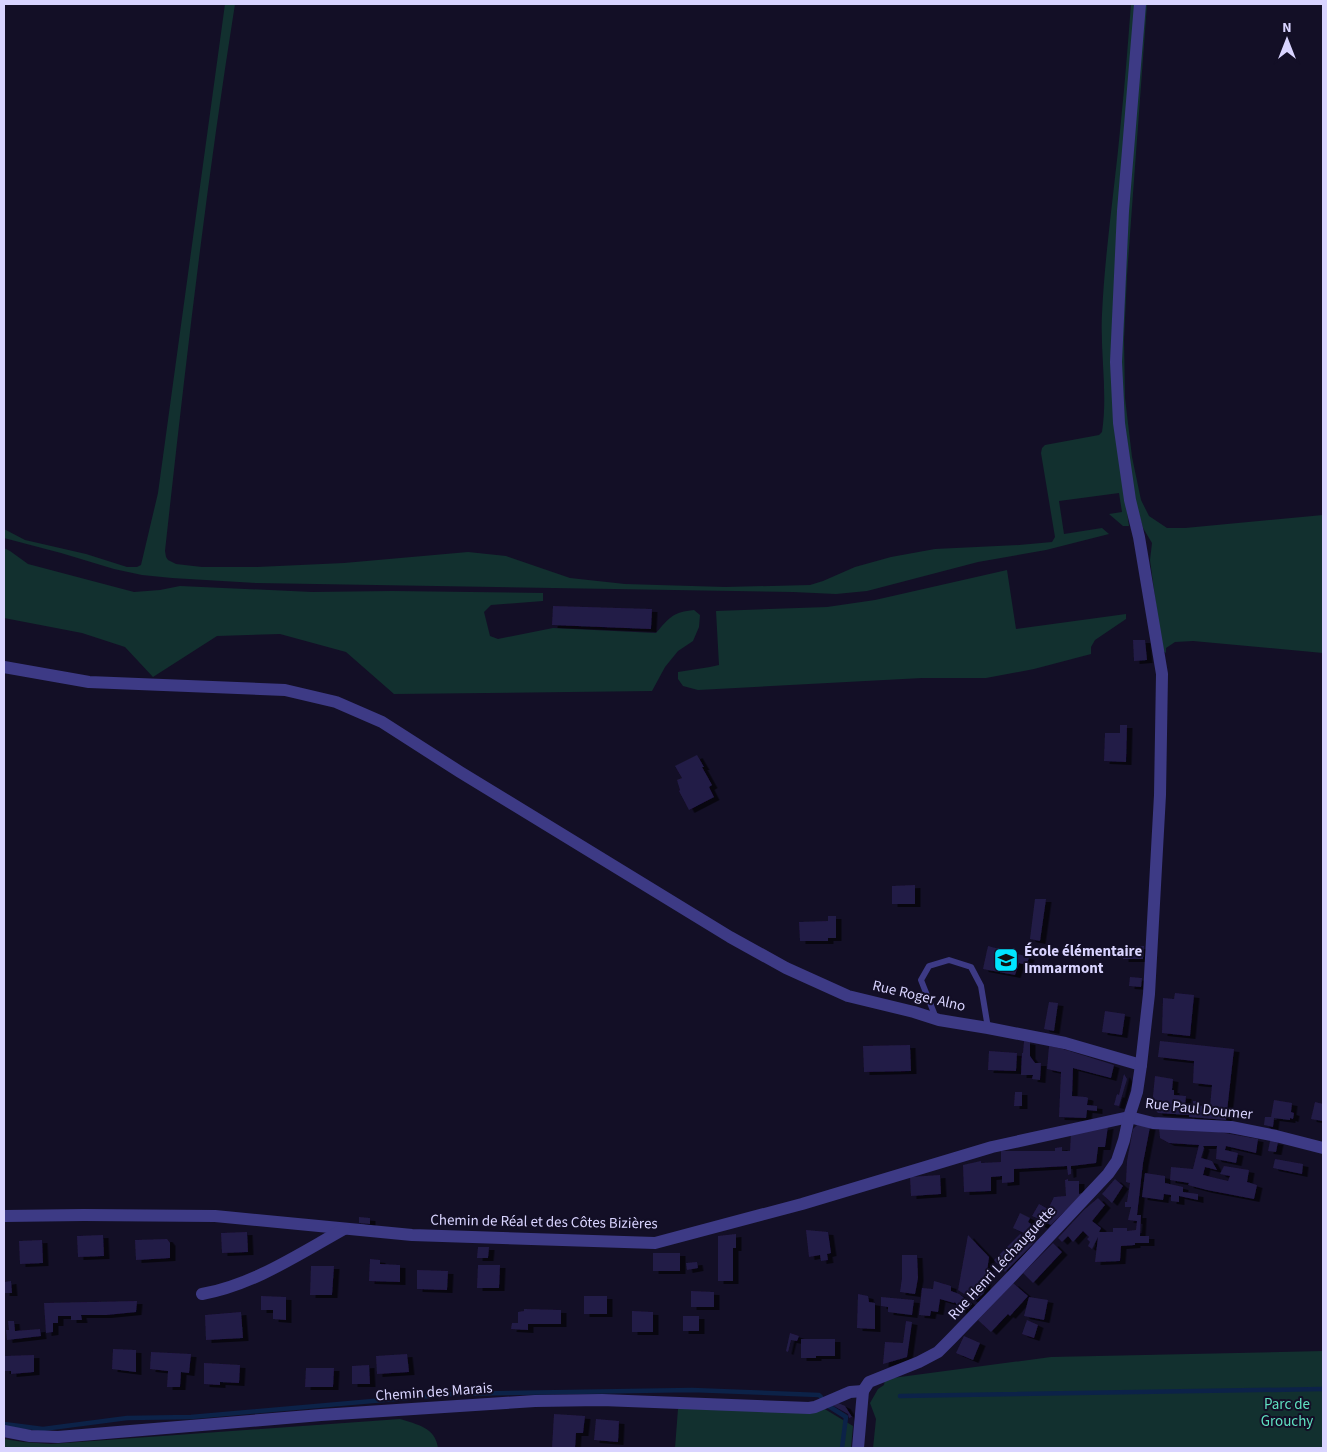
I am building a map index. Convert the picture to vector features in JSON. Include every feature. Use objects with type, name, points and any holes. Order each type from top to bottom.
[{"type":"street","name":"Rue Henri Léchauguette","points":[[863,1391],[869,1382],[920,1362],[938,1352],[1108,1174],[1117,1161],[1137,1092],[1149,994],[1159,815],[1162,674],[1130,500],[1119,423],[1116,362],[1122,220],[1140,4]]},
{"type":"street","name":"Rue Roger Alno","points":[[4,667],[89,682],[285,690],[336,702],[382,722],[730,937],[786,968],[848,996],[914,1012],[937,1020],[1065,1043],[1141,1065]]},
{"type":"street","name":"Rue Paul Doumer","points":[[1129,1117],[1153,1123],[1231,1127],[1323,1148]]},
{"type":"street","name":"Chemin de Réal et des Côtes Bizières","points":[[4,1216],[214,1216],[412,1235],[655,1243],[802,1204],[992,1147],[1129,1117]]},
{"type":"street","points":[[202,1294],[220,1291],[250,1279],[344,1229]]},
{"type":"street","points":[[858,1448],[863,1391]]},
{"type":"street","name":"Chemin des Marais","points":[[4,1431],[30,1436],[58,1437],[312,1416],[535,1401],[602,1400],[809,1408],[850,1392],[863,1391]]},
{"type":"lane","points":[[937,1020],[921,980],[929,966],[949,960],[971,967],[981,986],[988,1028]]},
{"type":"green space","points":[[225,4],[235,4],[205,209],[188,345],[165,551],[168,560],[176,564],[202,567],[257,567],[344,563],[468,552],[506,556],[570,578],[625,584],[725,587],[810,585],[855,567],[891,557],[935,549],[1052,542],[1055,537],[1041,453],[1042,448],[1045,445],[1099,435],[1102,432],[1104,417],[1103,290],[1131,4],[1136,4],[1116,434],[1129,526],[1123,526],[1109,514],[1122,512],[1119,493],[1059,501],[1064,534],[1102,528],[1109,534],[1046,550],[978,562],[867,591],[836,594],[256,583],[172,578],[142,575],[114,569],[4,538],[4,529],[25,540],[86,554],[127,567],[141,565],[158,493]]},
{"type":"green space","points":[[1143,4],[1147,4],[1124,340],[1125,398],[1132,457],[1141,500],[1149,516],[1167,528],[1323,515],[1323,653],[1193,641],[1175,642],[1166,648],[1166,653],[1162,650],[1150,560],[1152,543],[1143,528],[1135,501],[1121,396],[1121,310]]},
{"type":"green space","points":[[4,548],[28,564],[134,592],[180,586],[312,592],[543,593],[543,601],[491,605],[484,612],[490,636],[498,639],[553,628],[656,633],[672,616],[694,610],[700,615],[699,627],[693,641],[678,651],[665,667],[652,691],[394,694],[346,652],[280,634],[217,636],[153,677],[125,647],[82,633],[4,618]]},
{"type":"green space","points":[[1007,570],[1016,629],[1126,614],[1126,619],[1095,640],[1091,647],[1091,654],[1034,669],[986,678],[922,678],[698,690],[683,686],[678,679],[678,672],[719,665],[716,611],[827,607],[875,600]]},
{"type":"green space","name":"Parc de Grouchy","points":[[1323,1351],[1323,1448],[873,1448],[876,1419],[870,1403],[878,1389],[884,1385],[885,1379],[1051,1357]]},
{"type":"green space","points":[[823,1408],[853,1426],[851,1448],[675,1448],[678,1409]]},
{"type":"green space","points":[[400,1419],[419,1425],[429,1431],[433,1435],[438,1448],[4,1448],[4,1439],[51,1444]]},
{"type":"building","points":[[553,606],[652,609],[651,629],[552,625]]},
{"type":"building","points":[[1133,640],[1145,640],[1147,660],[1134,661]]},
{"type":"building","points":[[1120,725],[1127,725],[1126,762],[1104,761],[1105,733],[1120,733]]},
{"type":"building","points":[[697,755],[712,785],[709,787],[714,797],[689,810],[679,791],[677,780],[682,778],[675,766]]},
{"type":"building","points":[[915,885],[915,904],[892,904],[892,886]]},
{"type":"building","points":[[1035,899],[1046,899],[1040,941],[1030,939]]},
{"type":"building","points":[[828,916],[836,916],[836,938],[828,938],[828,941],[800,941],[799,922],[828,921]]},
{"type":"building","name":"École élémentaire Immarmont","points":[[988,946],[1029,957],[1027,965],[1019,963],[1015,975],[983,969]]},
{"type":"building","points":[[1124,946],[1144,946],[1143,959],[1123,959]]},
{"type":"building","points":[[1130,977],[1142,978],[1141,987],[1129,986]]},
{"type":"building","points":[[1175,993],[1194,995],[1190,1036],[1162,1033],[1163,998],[1174,999]]},
{"type":"building","points":[[1049,1002],[1058,1003],[1054,1031],[1044,1029]]},
{"type":"building","points":[[1105,1011],[1125,1014],[1122,1035],[1102,1032]]},
{"type":"building","points":[[1024,1041],[1030,1042],[1030,1056],[1035,1063],[1041,1063],[1040,1080],[1032,1079],[1033,1075],[1021,1075]]},
{"type":"building","points":[[1160,1041],[1234,1049],[1226,1120],[1158,1113],[1152,1106],[1155,1076],[1173,1079],[1172,1090],[1174,1090],[1174,1095],[1186,1096],[1185,1105],[1193,1105],[1193,1101],[1196,1101],[1196,1105],[1210,1107],[1212,1085],[1193,1083],[1194,1061],[1158,1057]]},
{"type":"building","points":[[910,1045],[911,1071],[864,1072],[863,1046]]},
{"type":"building","points":[[1049,1046],[1114,1065],[1111,1078],[1073,1068],[1072,1096],[1086,1097],[1088,1098],[1087,1105],[1097,1106],[1097,1111],[1087,1110],[1086,1118],[1059,1117],[1061,1072],[1047,1069]]},
{"type":"building","points":[[989,1051],[1017,1053],[1016,1071],[988,1070]]},
{"type":"building","points":[[1124,1074],[1127,1079],[1119,1106],[1114,1105],[1117,1094],[1119,1095]]},
{"type":"building","points":[[1015,1092],[1022,1092],[1022,1106],[1014,1106]]},
{"type":"building","points":[[1274,1100],[1292,1103],[1291,1112],[1294,1113],[1293,1119],[1290,1118],[1290,1120],[1274,1118],[1273,1127],[1264,1125],[1265,1117],[1271,1117]]},
{"type":"building","points":[[1315,1102],[1323,1104],[1323,1121],[1311,1119]]},
{"type":"building","points":[[1137,1125],[1150,1127],[1143,1163],[1137,1215],[1141,1215],[1140,1236],[1149,1236],[1149,1243],[1121,1246],[1120,1261],[1095,1262],[1098,1237],[1092,1249],[1088,1246],[1090,1242],[1087,1239],[1089,1237],[1083,1231],[1073,1242],[1068,1236],[1062,1242],[1058,1238],[1098,1198],[1105,1205],[1092,1221],[1101,1228],[1099,1232],[1113,1232],[1113,1228],[1127,1228],[1127,1231],[1136,1230],[1137,1221],[1128,1220],[1131,1207],[1125,1207],[1125,1202],[1127,1202],[1130,1183],[1126,1182],[1127,1161],[1133,1129]]},
{"type":"building","points":[[1108,1126],[1105,1147],[1098,1147],[1096,1163],[1071,1166],[1071,1174],[1068,1175],[1067,1166],[1014,1169],[1014,1182],[1002,1183],[1002,1176],[991,1177],[991,1191],[964,1192],[963,1165],[981,1161],[981,1163],[1001,1162],[1001,1151],[1055,1151],[1055,1148],[1062,1147],[1062,1151],[1070,1151],[1071,1133]]},
{"type":"building","points":[[1159,1127],[1219,1132],[1258,1139],[1256,1153],[1226,1146],[1225,1150],[1238,1153],[1236,1163],[1216,1159],[1217,1146],[1203,1146],[1201,1158],[1212,1161],[1217,1170],[1205,1167],[1203,1175],[1228,1181],[1230,1176],[1220,1174],[1224,1166],[1249,1170],[1247,1182],[1257,1185],[1254,1199],[1207,1190],[1188,1185],[1189,1183],[1170,1180],[1171,1167],[1193,1169],[1199,1145],[1169,1143],[1160,1138]]},
{"type":"building","points":[[1270,1141],[1278,1142],[1276,1152],[1268,1151]]},
{"type":"building","points":[[1275,1159],[1303,1164],[1302,1174],[1273,1168]]},
{"type":"building","points":[[1145,1173],[1165,1176],[1165,1183],[1183,1187],[1183,1192],[1198,1194],[1198,1200],[1179,1196],[1179,1202],[1171,1201],[1171,1195],[1164,1194],[1163,1200],[1142,1197]]},
{"type":"building","points":[[940,1175],[941,1194],[911,1196],[910,1177]]},
{"type":"building","points":[[1068,1179],[1068,1181],[1079,1181],[1079,1194],[1083,1193],[1051,1225],[1045,1222],[1043,1226],[1038,1223],[1039,1219],[1032,1216],[1039,1204],[1048,1209],[1054,1197],[1066,1196],[1065,1180]]},
{"type":"building","points":[[1115,1179],[1123,1186],[1112,1203],[1102,1194]]},
{"type":"building","points":[[1020,1213],[1030,1218],[1028,1222],[1031,1224],[1026,1234],[1013,1228]]},
{"type":"building","points":[[359,1217],[370,1218],[370,1224],[359,1223]]},
{"type":"building","points":[[806,1230],[828,1232],[831,1253],[827,1254],[828,1260],[821,1261],[820,1255],[809,1257]]},
{"type":"building","points":[[247,1232],[248,1252],[222,1253],[221,1233]]},
{"type":"building","points":[[736,1234],[736,1248],[733,1248],[733,1281],[718,1281],[718,1236]]},
{"type":"building","points":[[1020,1234],[1035,1242],[1005,1272],[994,1260]]},
{"type":"building","points":[[103,1235],[104,1256],[78,1257],[77,1236]]},
{"type":"building","points":[[968,1235],[989,1257],[984,1293],[975,1301],[958,1290]]},
{"type":"building","points":[[167,1239],[170,1243],[170,1258],[136,1260],[135,1240]]},
{"type":"building","points":[[42,1240],[43,1263],[20,1264],[19,1241]]},
{"type":"building","points":[[1053,1243],[1062,1252],[1033,1283],[1023,1273]]},
{"type":"building","points":[[478,1247],[489,1247],[488,1258],[477,1258]]},
{"type":"building","points":[[653,1253],[680,1253],[680,1271],[653,1271]]},
{"type":"building","points":[[902,1255],[917,1255],[918,1278],[915,1294],[900,1292]]},
{"type":"building","points":[[370,1259],[380,1260],[380,1264],[400,1265],[400,1282],[369,1281]]},
{"type":"building","points":[[697,1262],[698,1268],[687,1270],[686,1263]]},
{"type":"building","points":[[478,1265],[500,1265],[499,1288],[477,1288]]},
{"type":"building","points":[[311,1266],[334,1266],[332,1295],[310,1295]]},
{"type":"building","points":[[417,1270],[448,1271],[447,1290],[417,1289]]},
{"type":"building","points":[[11,1281],[12,1293],[4,1293],[4,1282]]},
{"type":"building","points":[[934,1281],[951,1286],[951,1291],[959,1294],[972,1304],[968,1309],[965,1306],[961,1311],[955,1302],[940,1299],[938,1312],[931,1311],[930,1316],[919,1315],[922,1288],[933,1289]]},
{"type":"building","points":[[1013,1283],[1028,1296],[1010,1316],[1008,1314],[991,1332],[978,1320]]},
{"type":"building","points":[[691,1291],[714,1292],[714,1307],[691,1307]]},
{"type":"building","points":[[858,1294],[868,1296],[869,1302],[875,1303],[875,1329],[857,1328]]},
{"type":"building","points":[[261,1296],[286,1297],[286,1320],[273,1319],[273,1310],[261,1310]]},
{"type":"building","points":[[584,1296],[607,1296],[607,1314],[584,1314]]},
{"type":"building","points":[[881,1297],[914,1300],[912,1315],[888,1312],[888,1307],[881,1306]]},
{"type":"building","points":[[1029,1297],[1048,1300],[1044,1320],[1024,1316]]},
{"type":"building","points":[[137,1301],[136,1312],[81,1315],[82,1320],[71,1320],[71,1316],[58,1316],[58,1323],[53,1323],[53,1332],[46,1333],[44,1303]]},
{"type":"building","points":[[524,1309],[561,1310],[561,1324],[528,1324],[528,1330],[511,1329],[512,1323],[518,1323],[518,1312],[524,1311]]},
{"type":"building","points":[[632,1311],[653,1312],[653,1332],[632,1332]]},
{"type":"building","points":[[241,1312],[243,1338],[206,1340],[205,1315]]},
{"type":"building","points":[[683,1316],[699,1316],[699,1331],[683,1331]]},
{"type":"building","points":[[1027,1320],[1038,1325],[1034,1338],[1022,1334]]},
{"type":"building","points":[[8,1321],[14,1321],[15,1331],[40,1329],[41,1336],[7,1340],[6,1330],[9,1330]]},
{"type":"building","points":[[906,1321],[912,1322],[907,1357],[883,1364],[885,1342],[903,1343]]},
{"type":"building","points":[[790,1333],[799,1336],[797,1341],[791,1340],[788,1352],[786,1351]]},
{"type":"building","points":[[964,1336],[980,1343],[973,1360],[956,1353]]},
{"type":"building","points":[[801,1339],[835,1339],[835,1356],[801,1358]]},
{"type":"building","points":[[113,1349],[136,1350],[136,1372],[112,1369]]},
{"type":"building","points":[[151,1352],[191,1354],[189,1373],[181,1372],[180,1387],[167,1387],[168,1371],[150,1369]]},
{"type":"building","points":[[407,1354],[409,1372],[377,1374],[376,1356]]},
{"type":"building","points":[[34,1355],[34,1372],[11,1374],[11,1371],[4,1371],[4,1356]]},
{"type":"building","points":[[204,1363],[240,1365],[239,1383],[220,1382],[220,1385],[204,1384]]},
{"type":"building","points":[[369,1365],[370,1384],[352,1384],[352,1366]]},
{"type":"building","points":[[306,1368],[334,1368],[333,1387],[305,1387]]},
{"type":"building","points":[[836,1402],[845,1406],[852,1417],[849,1418],[848,1414],[832,1405]]},
{"type":"building","points":[[554,1414],[585,1416],[583,1433],[576,1433],[575,1448],[552,1448]]},
{"type":"building","points":[[596,1419],[619,1421],[618,1442],[594,1440]]},
{"type":"waterway","points":[[900,1396],[1323,1389]]},
{"type":"waterway","points":[[4,1424],[43,1429],[127,1418],[191,1417],[452,1394],[692,1390],[819,1395],[821,1397]]},
{"type":"waterway","points":[[827,1405],[846,1417],[842,1448]]},
{"type":"place","name":"École élémentaire Immarmont","points":[[1006,960]]}]
